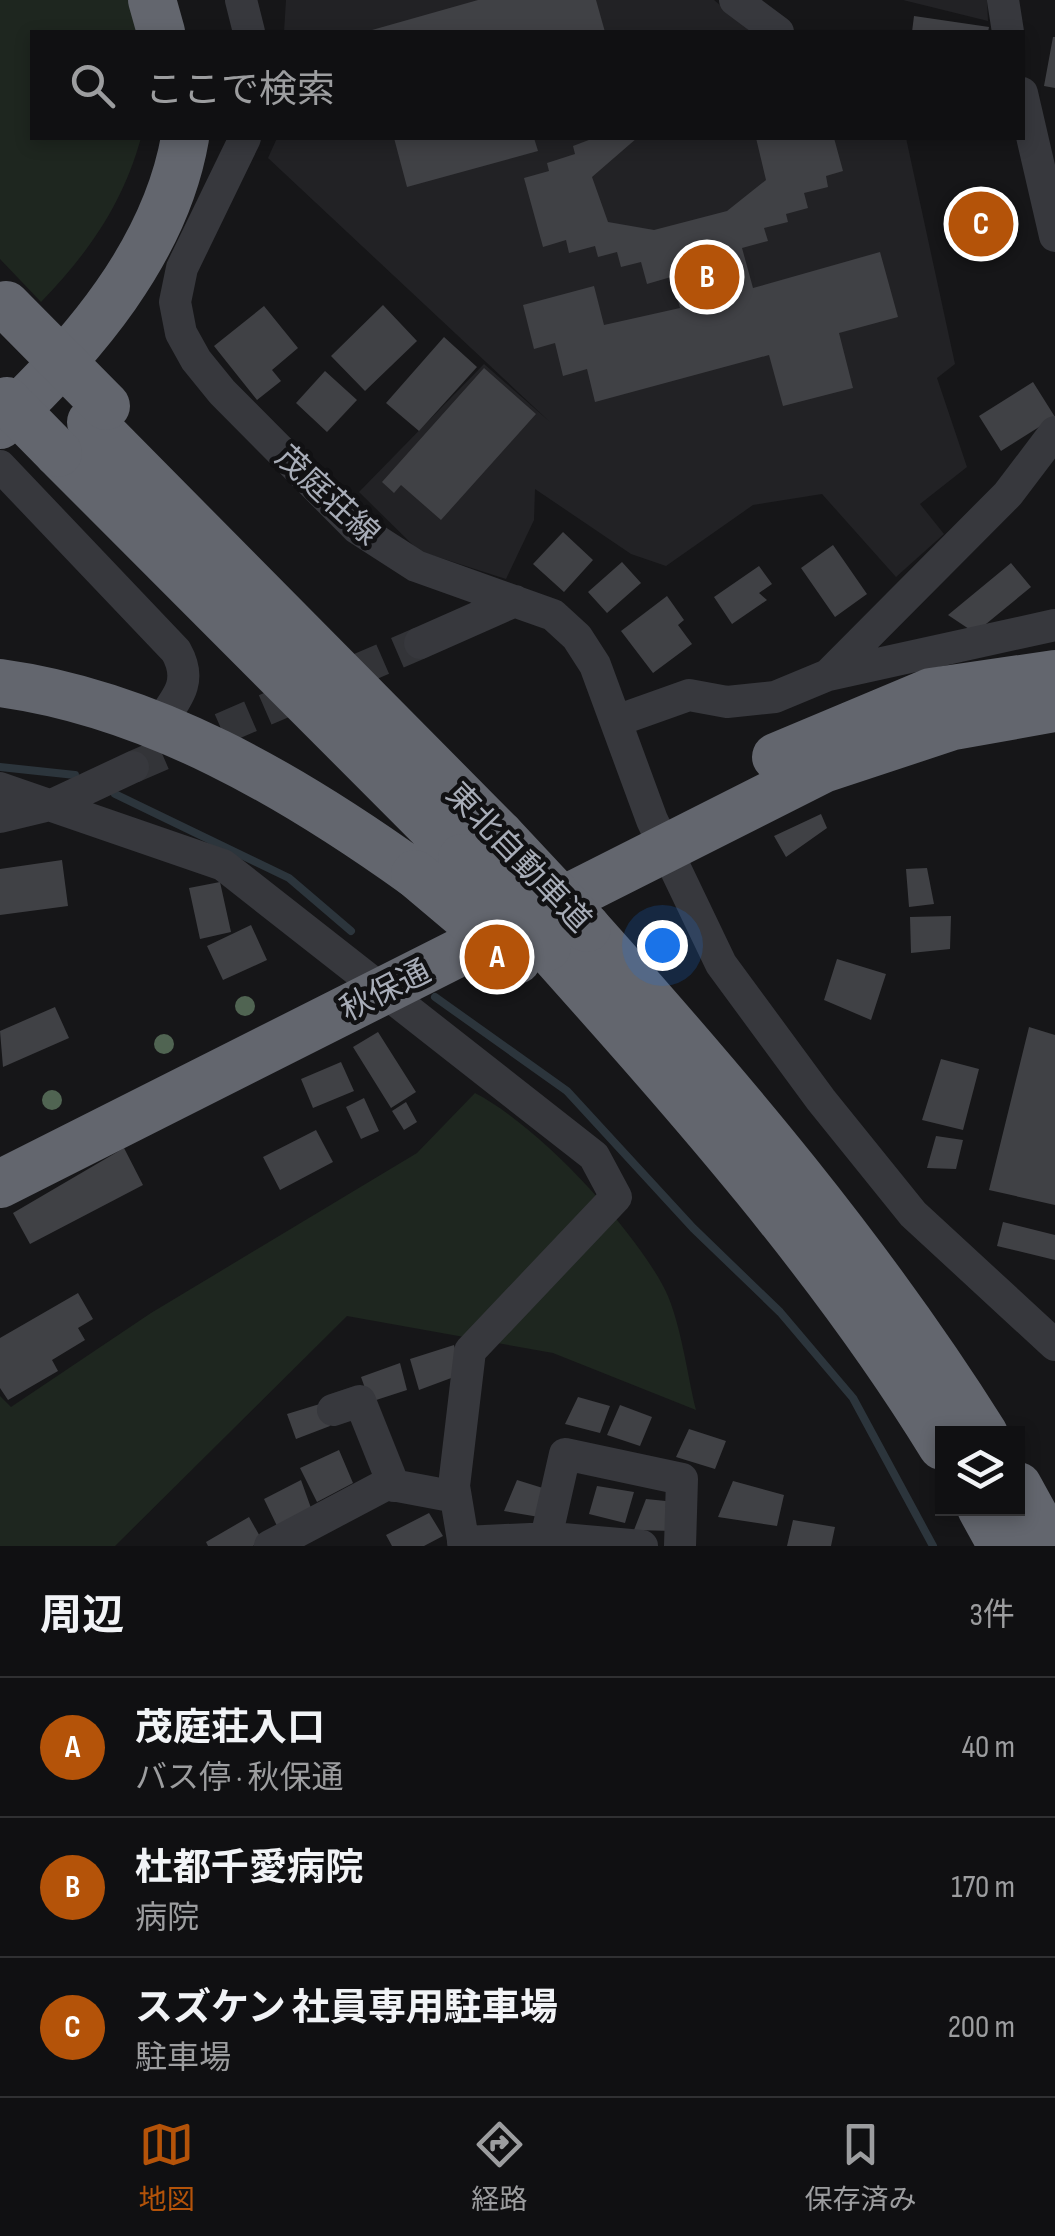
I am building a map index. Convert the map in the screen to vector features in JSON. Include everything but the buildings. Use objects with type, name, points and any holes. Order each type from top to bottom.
[{"type":"highway","points":[[152,0],[160,30]]},
{"type":"highway","points":[[184,0],[191,30]]},
{"type":"highway","points":[[0,394],[89,288],[134,206],[154,140]]},
{"type":"highway","points":[[0,425],[74,350],[131,272],[152,232],[185,140]]},
{"type":"highway","name":"東北自動車道","points":[[2,310],[85,427],[481,847]]},
{"type":"highway","name":"東北自動車道","points":[[0,394],[85,427],[319,623],[376,708],[550,945],[787,1156],[878,1276],[979,1426]]},
{"type":"highway","name":"秋保通","points":[[0,1184],[372,978],[658,833],[801,745],[931,692],[1055,674]]},
{"type":"highway","points":[[0,684],[156,726],[288,790],[415,874],[550,945],[595,1032],[842,1301],[935,1436]]},
{"type":"highway","points":[[0,699],[104,710]]},
{"type":"highway","name":"秋保通","points":[[658,833],[823,769],[953,726],[1055,708]]},
{"type":"highway","name":"秋保通","points":[[0,1146],[372,978]]},
{"type":"highway","points":[[1025,1499],[1051,1546]]},
{"type":"highway","points":[[985,1516],[1002,1546]]},
{"type":"street","points":[[241,0],[249,30]]},
{"type":"street","points":[[735,0],[775,30]]},
{"type":"street","points":[[1003,0],[1008,30]]},
{"type":"street","points":[[1025,97],[1043,124],[1055,236]]},
{"type":"street","name":"茂庭荘線","points":[[243,140],[182,268],[176,302],[181,333],[196,360],[330,501],[384,548],[416,566],[553,615],[577,637],[595,665],[658,833],[721,964],[830,1113],[913,1214],[1055,1345]]},
{"type":"street","points":[[828,675],[1008,494],[1055,432]]},
{"type":"street","points":[[10,476],[176,650],[186,669],[186,682],[156,726]]},
{"type":"street","points":[[420,643],[515,601]]},
{"type":"street","points":[[616,721],[689,695],[727,702],[775,697],[828,675],[1055,625]]},
{"type":"street","points":[[0,817],[54,804],[133,767]]},
{"type":"street","points":[[0,788],[222,865],[372,978],[594,1156],[616,1197],[470,1351],[456,1497],[464,1544],[546,1538],[642,1546]]},
{"type":"street","points":[[333,1410],[360,1401],[394,1486]]},
{"type":"street","points":[[546,1538],[565,1454],[682,1480],[680,1546]]},
{"type":"street","points":[[288,1542],[386,1484],[456,1497]]},
{"type":"shaded area","points":[[0,0],[136,0],[145,30],[30,30],[30,140],[140,140],[124,185],[102,226],[41,302],[0,259]]},
{"type":"shaded area","points":[[286,0],[714,0],[750,30],[284,30]]},
{"type":"shaded area","points":[[903,0],[987,0],[988,21]]},
{"type":"shaded area","points":[[276,140],[906,140],[955,364],[937,378],[967,467],[920,504],[944,534],[896,577],[822,494],[753,505],[666,566],[631,554],[535,489],[534,520],[506,579],[419,551],[359,492],[484,364],[550,422],[268,158]]},
{"type":"shaded area","points":[[475,1093],[526,1128],[579,1177],[647,1259],[674,1312],[696,1410],[553,1353],[347,1316],[115,1546],[0,1546],[0,1396],[11,1407],[151,1313],[417,1153]]},
{"type":"waterway","points":[[0,767],[75,775]]},
{"type":"waterway","points":[[115,794],[289,878],[351,931]]},
{"type":"waterway","points":[[435,997],[567,1091],[693,1228],[780,1312],[853,1398],[933,1546]]},
{"type":"tunnel","points":[[133,767],[420,643]]},
{"type":"place","name":"スズケン 社員専用駐車場","points":[[981,224]]},
{"type":"place","name":"杜都千愛病院","points":[[707,277]]},
{"type":"place","name":"茂庭荘入口","points":[[497,957]]}]
